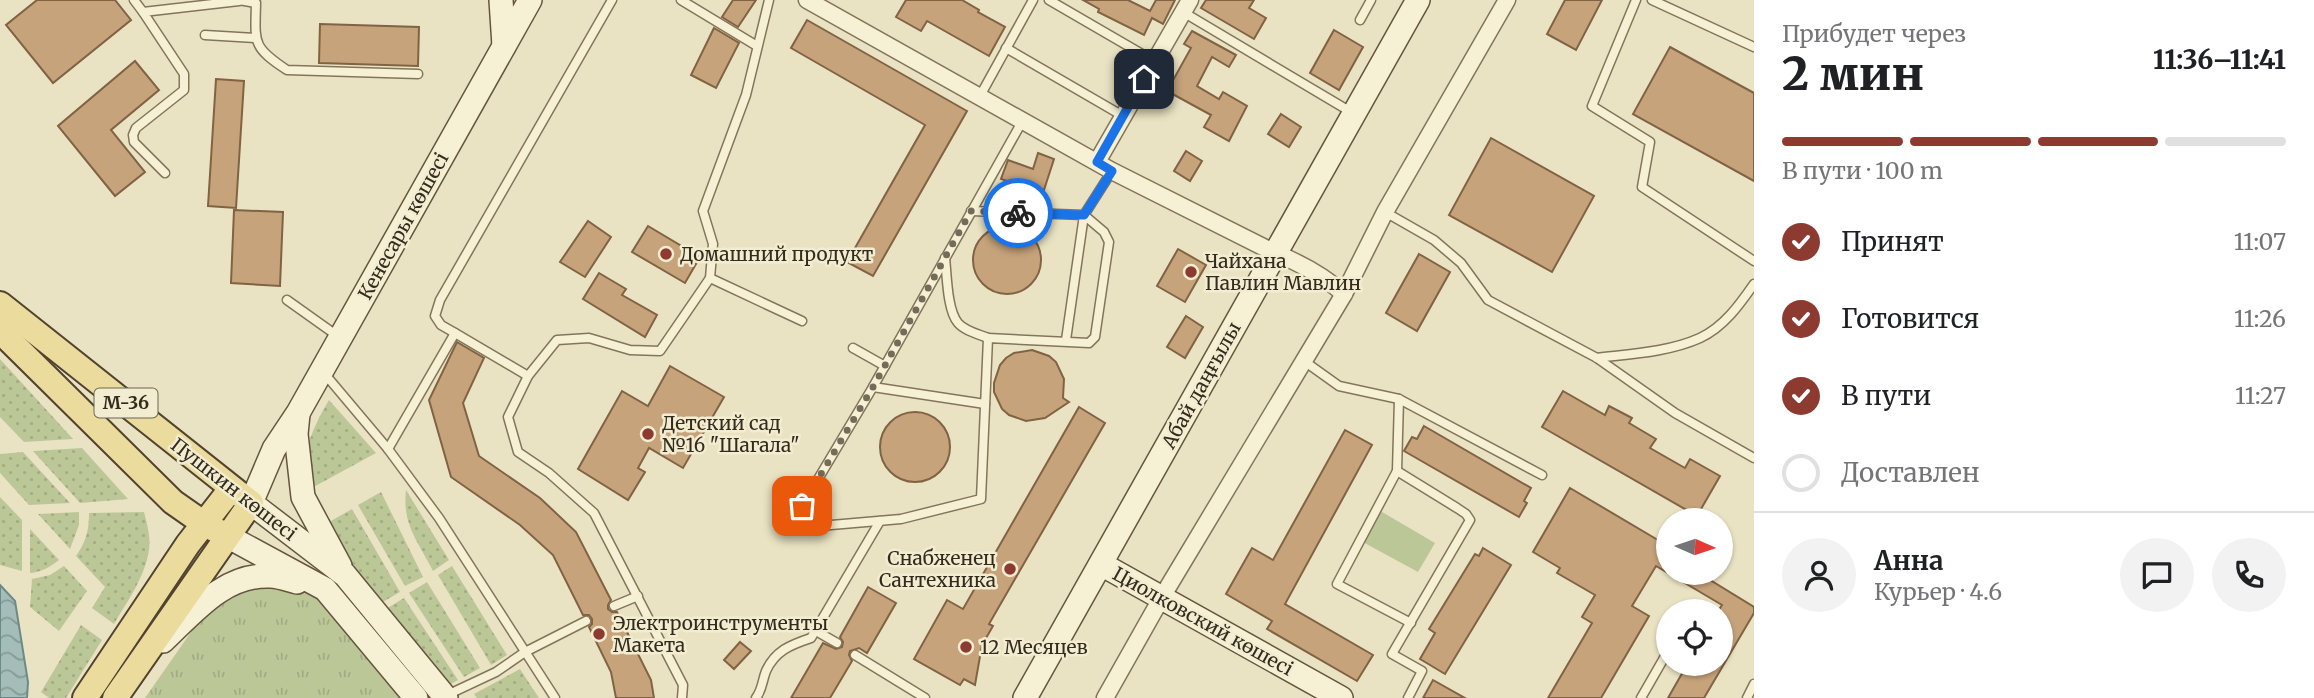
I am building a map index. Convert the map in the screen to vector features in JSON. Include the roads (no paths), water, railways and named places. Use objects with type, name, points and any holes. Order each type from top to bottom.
[{"type":"main road","points":[[501,0],[504,46]]},
{"type":"main road","name":"Кенесары көшесі","points":[[241,496],[298,413],[530,0]]},
{"type":"main road","name":"Абай даңғылы","points":[[1025,698],[1418,0]]},
{"type":"main road","name":"Пушкин көшесі","points":[[0,304],[241,496],[345,575],[445,697]]},
{"type":"main road","name":"Пушкин көшесі","points":[[0,331],[173,502],[203,523],[325,589],[416,698]]},
{"type":"main road","points":[[298,413],[296,434],[303,497],[345,575]]},
{"type":"main road","points":[[130,459],[149,459],[157,452],[160,446],[159,431]]},
{"type":"main road","points":[[85,698],[203,523],[241,496]]},
{"type":"main road","points":[[115,698],[227,536],[241,496]]},
{"type":"main road","name":"Циолковский көшесі","points":[[1101,564],[1341,698]]},
{"type":"main road","points":[[140,663],[212,594],[244,577],[272,576],[325,589]]},
{"type":"street","points":[[807,0],[1112,171],[1296,261],[1326,278],[1344,294]]},
{"type":"street","points":[[1105,698],[1162,597],[1344,294],[1385,212],[1507,0]]},
{"type":"street","points":[[1097,162],[1186,6]]},
{"type":"lane","points":[[134,0],[184,74],[184,90],[136,128],[133,135],[134,142],[165,173]]},
{"type":"lane","points":[[528,376],[441,325],[435,316],[440,300],[612,0]]},
{"type":"lane","points":[[681,0],[757,46]]},
{"type":"lane","points":[[682,698],[683,685],[594,513],[549,472],[519,452],[508,417],[528,376],[557,340],[589,338],[630,349],[660,351],[710,278],[713,244],[704,211],[746,95],[769,0]]},
{"type":"lane","points":[[980,96],[1032,0]]},
{"type":"lane","points":[[1049,0],[1154,61]]},
{"type":"lane","points":[[1360,20],[1371,0]]},
{"type":"lane","points":[[1636,0],[1592,106],[1650,142],[1643,187],[1754,261]]},
{"type":"lane","points":[[1652,0],[1754,47]]},
{"type":"lane","points":[[143,12],[239,1],[256,3],[255,38],[272,60],[287,70],[418,74]]},
{"type":"lane","points":[[1186,6],[1353,113]]},
{"type":"lane","points":[[205,35],[255,38]]},
{"type":"lane","points":[[1006,48],[1123,116]]},
{"type":"lane","points":[[988,338],[981,499],[901,519],[808,527],[800,517],[802,506],[873,387],[1023,120]]},
{"type":"lane","points":[[1066,340],[1084,215],[1112,171]]},
{"type":"lane","points":[[945,258],[951,308],[957,323],[969,331],[988,338],[1089,342],[1095,337],[1109,242],[1104,232],[1084,215],[971,211]]},
{"type":"lane","points":[[1385,212],[1434,240],[1461,263],[1488,300],[1597,358],[1675,414],[1754,458]]},
{"type":"lane","points":[[710,278],[802,321]]},
{"type":"lane","points":[[1597,358],[1666,348],[1701,338],[1737,309],[1754,284]]},
{"type":"lane","points":[[287,300],[340,338]]},
{"type":"lane","points":[[388,449],[455,332]]},
{"type":"lane","points":[[853,348],[885,366]]},
{"type":"lane","points":[[1304,361],[1339,386],[1399,399],[1542,475]]},
{"type":"lane","points":[[322,370],[388,449],[439,518],[555,698]]},
{"type":"lane","points":[[873,387],[985,404]]},
{"type":"lane","points":[[1399,399],[1397,471],[1337,584],[1410,623]]},
{"type":"lane","points":[[1397,471],[1466,514],[1470,520],[1392,654],[1422,671],[1408,698]]},
{"type":"lane","points":[[756,698],[763,688],[765,674],[775,655],[790,645],[811,638],[816,631],[880,521]]},
{"type":"lane","points":[[614,606],[638,596]]},
{"type":"lane","points":[[445,697],[496,673],[525,652],[586,621]]},
{"type":"lane","points":[[816,631],[837,643]]},
{"type":"lane","points":[[855,655],[925,698]]},
{"type":"lane","points":[[1641,698],[1656,671]]},
{"type":"lane","points":[[1746,698],[1754,684]]},
{"type":"water","points":[[0,585],[15,601],[28,682],[27,698],[0,698]]},
{"type":"place","name":"Домашний продукт","points":[[666,254]]},
{"type":"place","name":"Чайхана Павлин Мавлин","points":[[1191,272]]},
{"type":"place","name":"Детский сад №16 \"Шагала\"","points":[[648,434]]},
{"type":"place","name":"Снабженец Сантехника","points":[[1010,569]]},
{"type":"place","name":"Электроинструменты Макета","points":[[599,634]]},
{"type":"place","name":"12 Месяцев","points":[[966,647]]}]
